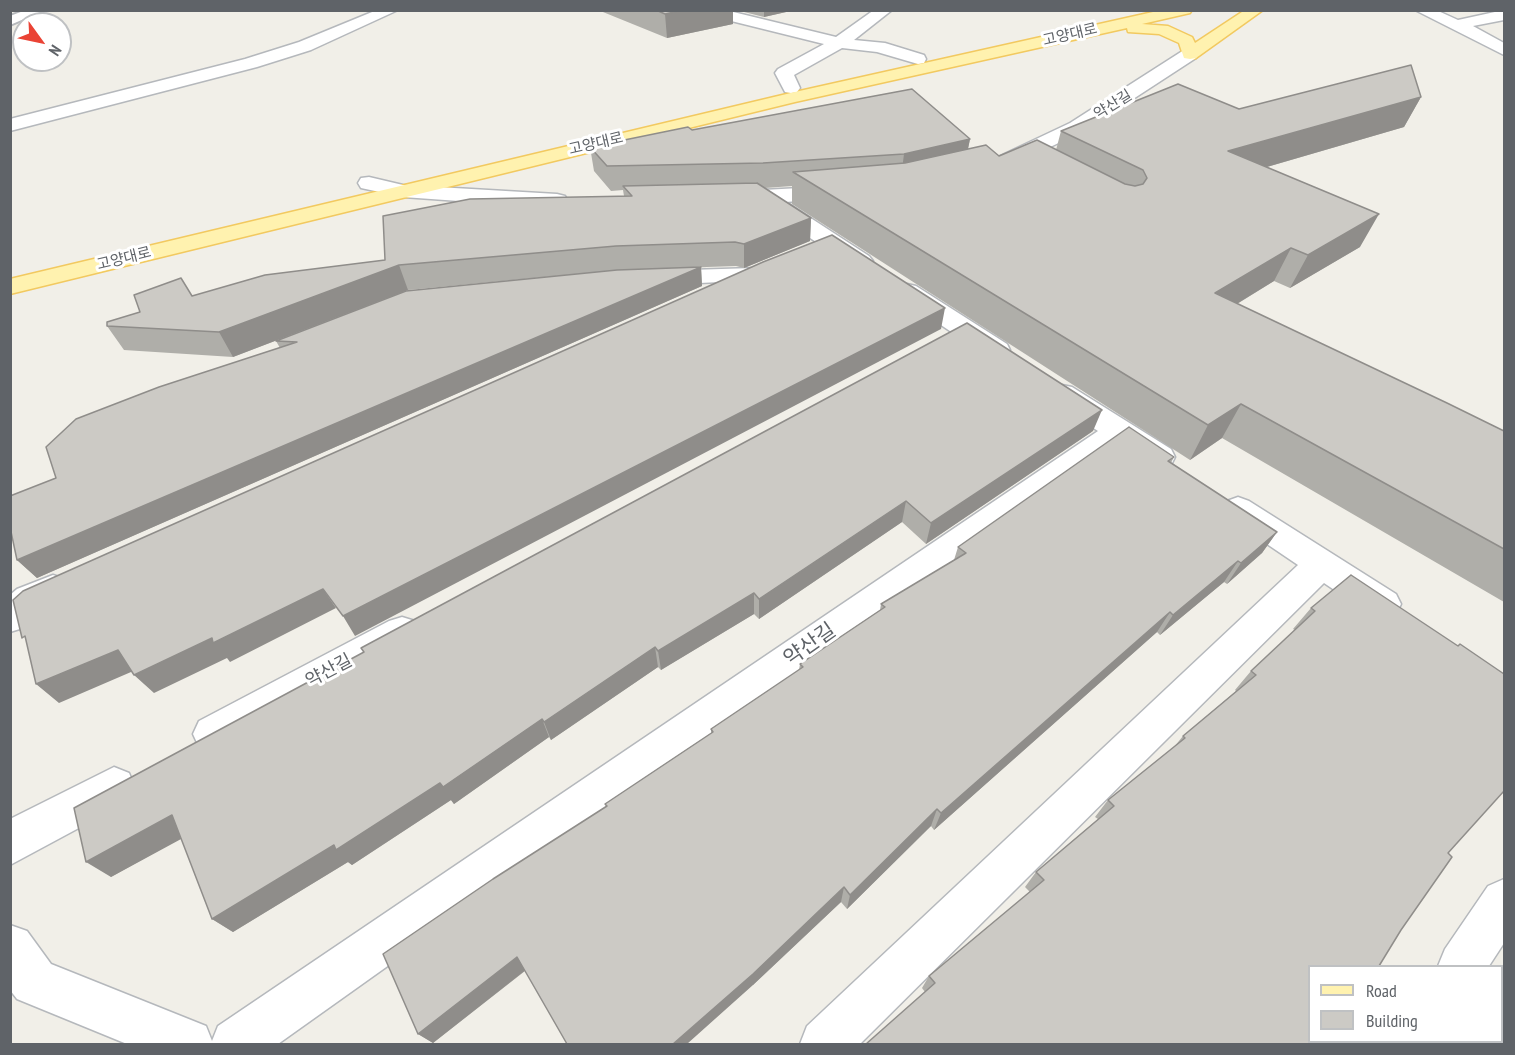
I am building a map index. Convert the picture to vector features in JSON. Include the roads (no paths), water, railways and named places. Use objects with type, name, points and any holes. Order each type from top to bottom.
[{"type":"main road","name":"고양대로","points":[[10,269],[369,183],[1060,25],[1118,16],[1185,10]]},
{"type":"main road","points":[[1118,16],[1162,29],[1186,40],[1190,54],[1256,10]]},
{"type":"main road","name":"고양대로","points":[[10,287],[806,95],[1118,16]]},
{"type":"street","points":[[10,125],[251,63],[314,42],[391,10]]},
{"type":"street","name":"고양대로","points":[[704,10],[839,43],[879,47],[918,59]]},
{"type":"street","points":[[791,88],[784,73],[839,43],[885,10]]},
{"type":"street","points":[[1422,10],[1486,38],[1504,50]]},
{"type":"street","points":[[1456,25],[1504,15]]},
{"type":"street","name":"약산길","points":[[982,167],[1029,161],[1190,54]]},
{"type":"street","points":[[369,183],[403,191],[579,201]]},
{"type":"street","points":[[861,190],[751,197],[833,243],[1177,469]]},
{"type":"street","points":[[688,304],[753,274],[833,243]]},
{"type":"street","points":[[630,278],[753,274]]},
{"type":"street","points":[[932,346],[964,329]]},
{"type":"street","name":"약산길","points":[[236,1044],[1119,431]]},
{"type":"street","points":[[1215,494],[1408,621]]},
{"type":"street","points":[[825,1044],[1321,564]]},
{"type":"street","points":[[10,617],[30,599],[73,580]]},
{"type":"street","name":"약산길","points":[[189,747],[429,617]]},
{"type":"street","points":[[10,843],[147,769]]},
{"type":"street","points":[[1463,965],[1504,902]]},
{"type":"street","points":[[10,948],[34,981],[188,1044]]},
{"type":"lane","points":[[10,21],[39,10]]}]
